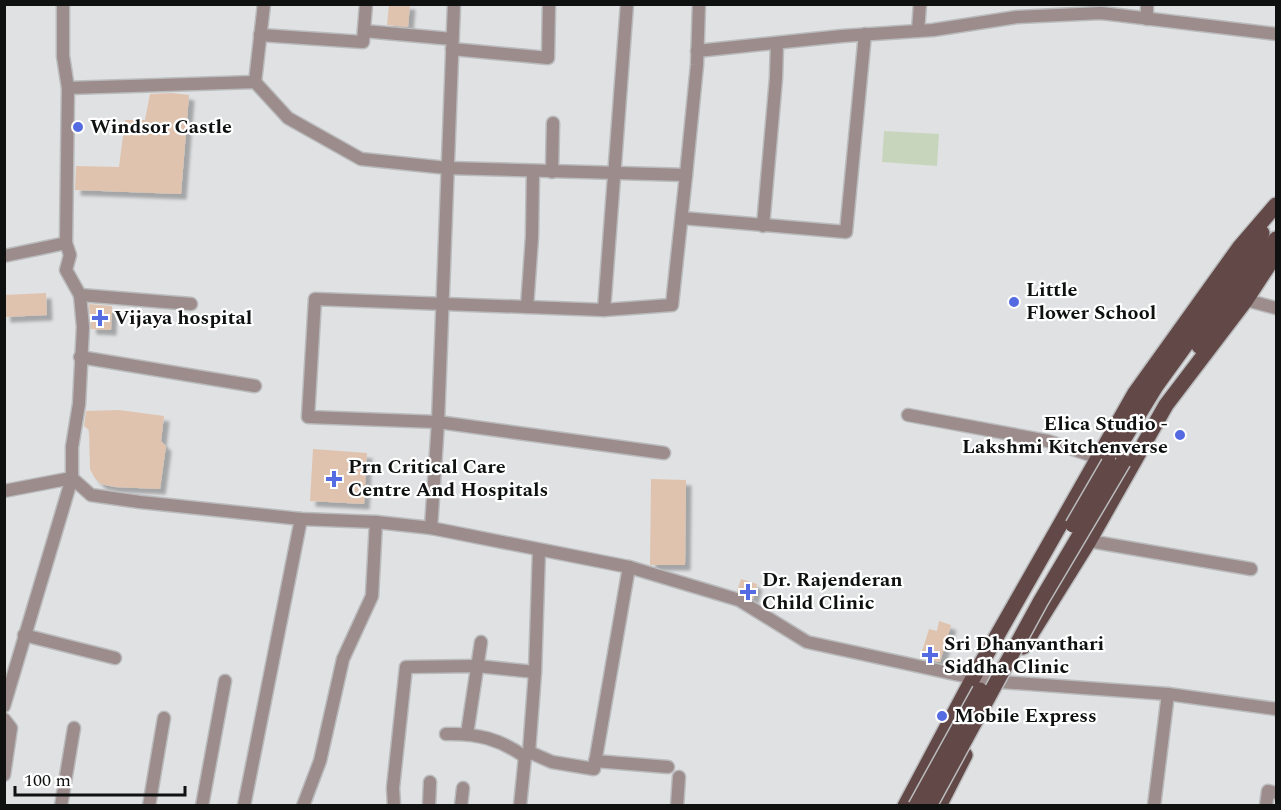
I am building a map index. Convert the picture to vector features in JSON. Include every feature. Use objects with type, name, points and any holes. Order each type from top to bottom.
[{"type":"main road","points":[[905,806],[973,678],[1136,393],[1239,248],[1276,205]]},
{"type":"main road","points":[[916,806],[1133,421],[1239,271],[1276,210]]},
{"type":"main road","points":[[929,806],[1040,602],[1163,396],[1276,239]]},
{"type":"main road","points":[[939,806],[1001,682],[1089,541],[1166,405],[1246,300],[1276,254]]},
{"type":"street","points":[[4,706],[72,478],[72,447],[79,404],[83,327],[80,295],[66,270],[70,255],[66,243],[68,88],[63,56],[63,4]]},
{"type":"street","points":[[264,4],[255,82],[288,118],[361,159],[447,168],[686,175]]},
{"type":"street","points":[[260,35],[363,42],[366,4]]},
{"type":"street","points":[[431,528],[438,422],[454,4]]},
{"type":"street","points":[[364,31],[548,58],[549,4]]},
{"type":"street","points":[[604,310],[627,4]]},
{"type":"street","points":[[664,453],[438,422],[308,417],[315,299],[604,310],[672,305],[686,175],[699,4]]},
{"type":"street","points":[[918,31],[920,4]]},
{"type":"street","points":[[1147,4],[1147,19]]},
{"type":"street","points":[[697,51],[918,31],[1017,17],[1101,14],[1276,34]]},
{"type":"street","points":[[682,218],[846,232],[865,34]]},
{"type":"street","points":[[763,226],[777,42]]},
{"type":"street","points":[[68,88],[255,82]]},
{"type":"street","points":[[552,172],[553,123]]},
{"type":"street","points":[[526,307],[532,237],[533,171]]},
{"type":"street","points":[[4,255],[66,243]]},
{"type":"street","points":[[80,295],[191,304]]},
{"type":"street","points":[[1246,300],[1276,308]]},
{"type":"street","points":[[80,357],[255,386]]},
{"type":"street","points":[[908,415],[1048,441],[1099,458]]},
{"type":"street","points":[[4,490],[72,478]]},
{"type":"street","points":[[72,478],[91,495],[301,519],[376,522],[431,528],[629,567],[739,600],[807,642],[973,678],[1168,694],[1276,709]]},
{"type":"street","points":[[244,806],[301,519]]},
{"type":"street","points":[[303,806],[320,761],[343,659],[372,596],[376,522]]},
{"type":"street","points":[[1089,541],[1251,569]]},
{"type":"street","points":[[520,806],[535,672],[539,551]]},
{"type":"street","points":[[446,734],[467,734],[506,744],[552,762],[594,769],[629,567]]},
{"type":"street","points":[[24,635],[115,658]]},
{"type":"street","points":[[467,734],[481,642]]},
{"type":"street","points":[[394,806],[393,788],[406,667],[477,666],[535,672]]},
{"type":"street","points":[[202,806],[225,681]]},
{"type":"street","points":[[1154,806],[1168,694]]},
{"type":"street","points":[[149,806],[164,718]]},
{"type":"street","points":[[4,719],[11,728],[4,775]]},
{"type":"street","points":[[61,806],[74,728]]},
{"type":"street","points":[[595,761],[668,767]]},
{"type":"street","points":[[676,806],[679,777]]},
{"type":"street","points":[[429,806],[430,782]]},
{"type":"street","points":[[461,806],[463,788]]},
{"type":"street","points":[[1266,806],[1268,791],[1276,793]]},
{"type":"green space","points":[[884,131],[939,134],[937,166],[882,162]]},
{"type":"building","points":[[389,4],[410,4],[408,27],[387,25]]},
{"type":"building","points":[[150,94],[189,95],[181,194],[75,190],[76,166],[119,167],[125,120],[145,120]]},
{"type":"building","points":[[46,293],[47,315],[5,317],[4,295]]},
{"type":"building","points":[[89,304],[112,306],[111,330],[91,329]]},
{"type":"building","points":[[119,410],[164,416],[161,441],[166,446],[160,489],[115,487],[101,484],[94,477],[90,469],[89,430],[84,426],[86,411]]},
{"type":"building","points":[[313,449],[367,453],[364,504],[310,501]]},
{"type":"building","points":[[651,479],[686,480],[685,565],[650,565]]},
{"type":"building","points":[[741,579],[757,584],[753,599],[737,591]]},
{"type":"building","points":[[939,621],[951,625],[940,662],[920,658],[929,629],[937,631]]},
{"type":"place","name":"Windsor Castle","points":[[78,127]]},
{"type":"place","name":"Little Flower School","points":[[1014,302]]},
{"type":"place","name":"Vijaya hospital","points":[[100,318]]},
{"type":"place","name":"Elica Studio - Lakshmi Kitchenverse","points":[[1180,435]]},
{"type":"place","name":"Prn Critical Care Centre And Hospitals","points":[[334,479]]},
{"type":"place","name":"Dr. Rajenderan Child Clinic","points":[[748,592]]},
{"type":"place","name":"Sri Dhanvanthari Siddha Clinic","points":[[930,655]]},
{"type":"place","name":"Mobile Express","points":[[942,716]]}]
